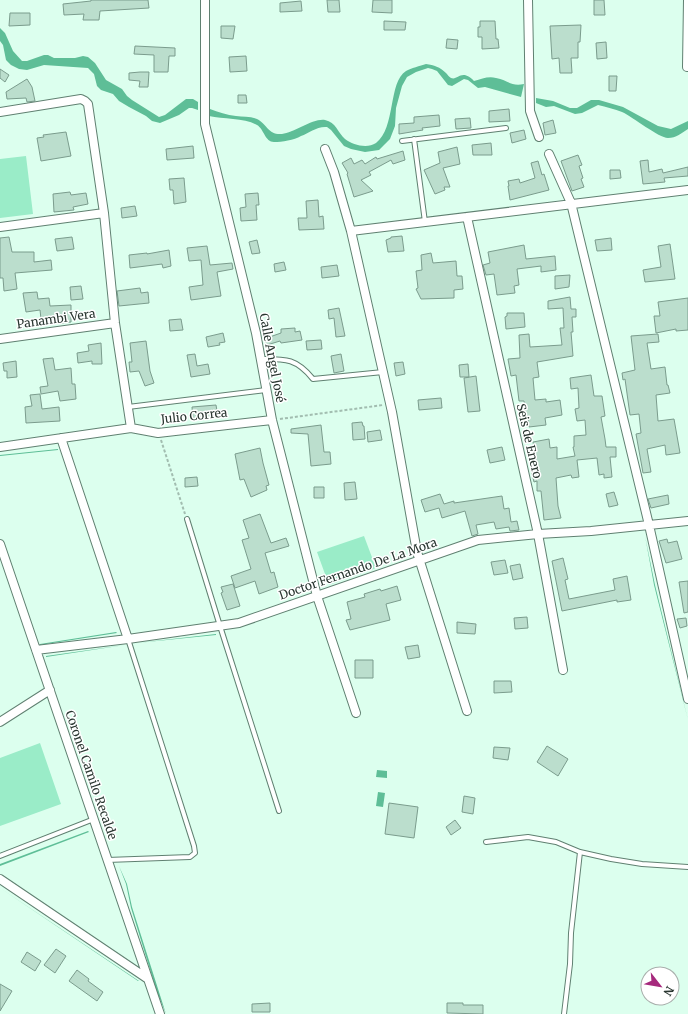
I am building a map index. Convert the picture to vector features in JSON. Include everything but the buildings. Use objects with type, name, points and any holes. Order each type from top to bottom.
[{"type":"street","name":"Calle Angel José","points":[[205,0],[205,124],[256,334],[272,420],[317,596],[356,713]]},
{"type":"street","points":[[528,0],[530,111],[539,137]]},
{"type":"street","points":[[687,67],[688,0]]},
{"type":"street","points":[[0,112],[81,99],[88,104],[104,213],[115,323],[131,428]]},
{"type":"street","points":[[325,149],[334,172],[351,231],[390,404],[417,552],[467,711]]},
{"type":"street","points":[[549,154],[572,203],[688,700]]},
{"type":"street","points":[[351,231],[688,190]]},
{"type":"street","points":[[0,227],[104,213]]},
{"type":"street","name":"Seis de Enero","points":[[467,218],[538,534],[563,670]]},
{"type":"street","name":"Panambi Vera","points":[[0,339],[115,323]]},
{"type":"street","name":"Julio Correa","points":[[0,447],[131,428],[158,433],[272,420]]},
{"type":"street","points":[[61,438],[128,639]]},
{"type":"street","name":"Doctor Fernando De La Mora","points":[[36,650],[128,639],[239,623],[478,540],[538,534],[591,532],[688,521]]},
{"type":"street","name":"Coronel Camilo Recalde","points":[[0,544],[160,1014]]},
{"type":"street","points":[[0,722],[50,690]]},
{"type":"street","points":[[0,879],[148,979]]},
{"type":"lane","points":[[402,141],[506,128]]},
{"type":"lane","points":[[414,139],[425,222]]},
{"type":"lane","points":[[261,359],[288,359],[298,365],[313,379],[383,372]]},
{"type":"lane","points":[[128,407],[266,390]]},
{"type":"lane","points":[[187,519],[279,811]]},
{"type":"lane","points":[[107,860],[190,857],[195,853],[128,639]]},
{"type":"lane","points":[[0,856],[94,819]]},
{"type":"lane","points":[[486,842],[528,838],[556,842],[580,852],[642,864],[688,867]]},
{"type":"lane","points":[[564,1014],[580,852]]},
{"type":"path","points":[[272,420],[390,404]]},
{"type":"path","points":[[158,433],[187,519]]},
{"type":"shaded area","points":[[0,28],[5,33],[13,51],[22,61],[27,61],[44,55],[54,58],[88,57],[95,63],[106,80],[122,89],[132,100],[159,117],[165,115],[186,99],[193,99],[198,102],[198,110],[189,108],[179,115],[160,123],[152,121],[119,101],[113,94],[101,90],[97,86],[94,74],[88,68],[44,65],[27,70],[19,69],[11,65],[6,60],[3,45],[0,41]]},
{"type":"shaded area","points":[[426,64],[439,68],[451,78],[466,75],[474,81],[493,77],[516,85],[524,84],[521,97],[485,87],[478,88],[468,80],[464,79],[452,86],[448,85],[437,71],[428,68],[416,72],[407,77],[402,86],[396,108],[395,126],[390,139],[379,150],[365,152],[344,146],[327,127],[316,129],[291,140],[274,142],[267,138],[257,125],[252,123],[209,116],[210,109],[229,115],[254,118],[261,121],[271,131],[277,134],[287,133],[315,121],[325,120],[332,123],[348,141],[360,146],[368,146],[376,143],[387,127],[394,95],[400,77],[408,70]]},
{"type":"shaded area","points":[[536,98],[553,101],[570,108],[577,108],[591,100],[599,100],[623,107],[658,126],[671,129],[688,121],[688,129],[681,134],[668,138],[659,135],[622,112],[613,109],[598,105],[582,113],[575,114],[554,106],[546,107],[536,103]]},
{"type":"shaded area","points":[[26,156],[33,214],[0,218],[0,159]]},
{"type":"shaded area","points":[[58,450],[0,456],[0,455]]},
{"type":"shaded area","points":[[364,536],[376,568],[329,585],[317,552]]},
{"type":"shaded area","points":[[645,536],[655,585],[688,720],[654,585]]},
{"type":"shaded area","points":[[117,633],[40,645],[40,644]]},
{"type":"shaded area","points":[[216,634],[216,635],[137,643]]},
{"type":"shaded area","points":[[125,645],[46,657],[46,656]]},
{"type":"shaded area","points":[[40,743],[61,804],[0,826],[0,758]]},
{"type":"shaded area","points":[[377,770],[387,771],[387,778],[376,777]]},
{"type":"shaded area","points":[[378,792],[385,793],[383,807],[376,806]]},
{"type":"shaded area","points":[[88,831],[89,832],[0,866],[0,864]]},
{"type":"shaded area","points":[[119,866],[127,884],[132,907],[166,1014],[157,992],[131,908],[126,884]]},
{"type":"shaded area","points":[[0,888],[139,981],[138,981]]}]
